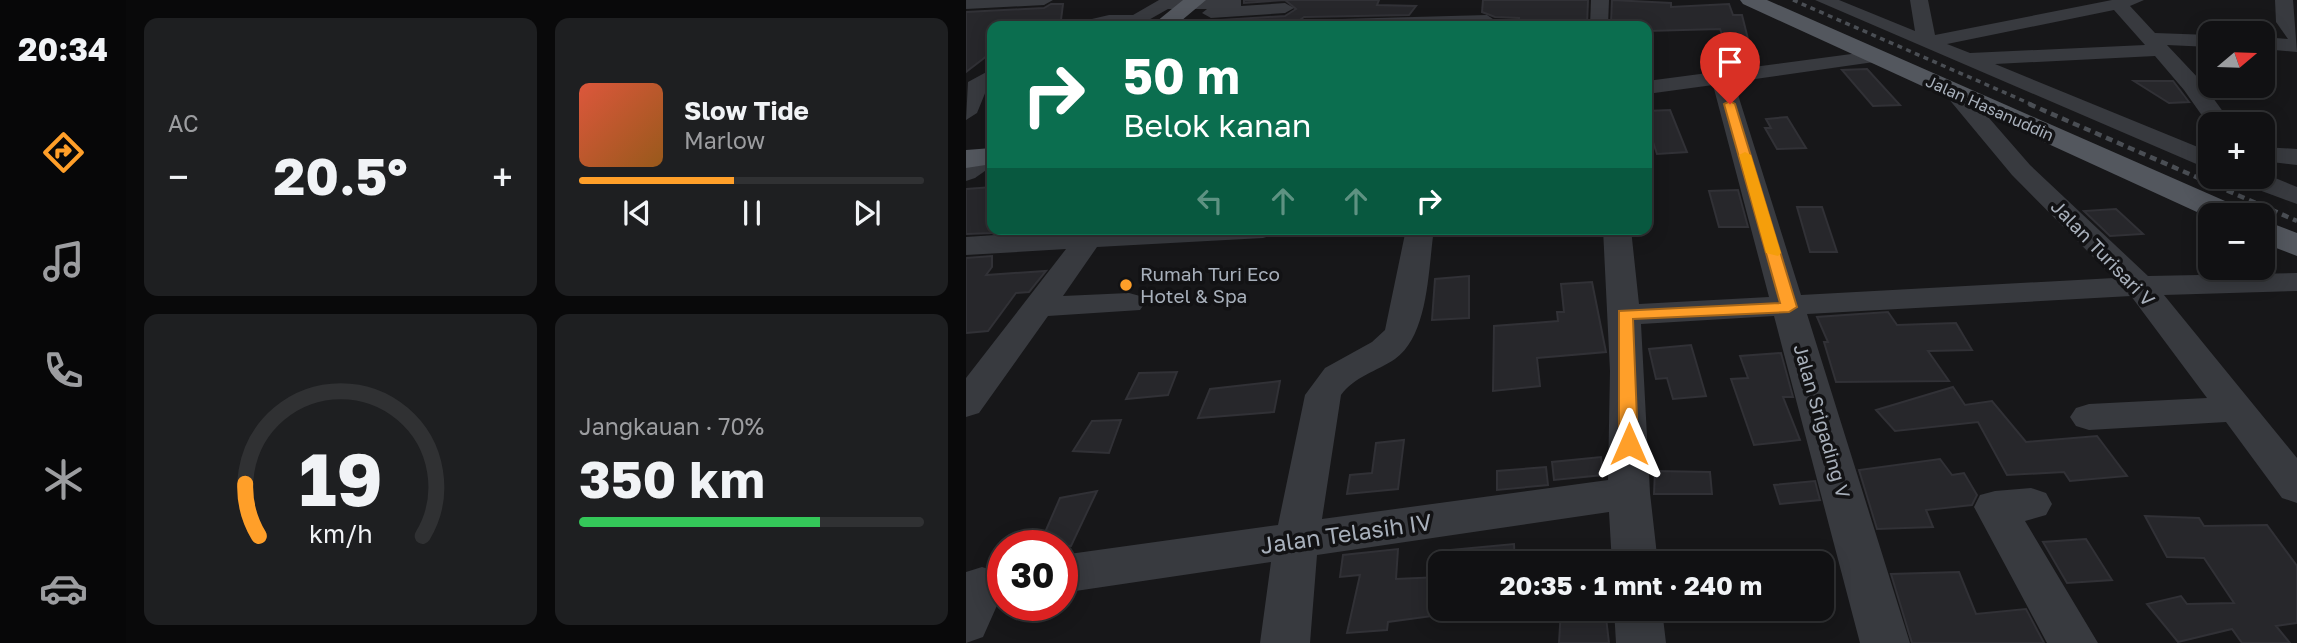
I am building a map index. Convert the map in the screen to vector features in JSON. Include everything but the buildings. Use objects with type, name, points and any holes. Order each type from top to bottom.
[{"type":"main road","name":"Jalan Hasanuddin","points":[[1750,0],[2203,203]]},
{"type":"main road","points":[[2275,236],[2297,246]]},
{"type":"street","points":[[966,4],[1044,0]]},
{"type":"street","points":[[1487,21],[1491,0]]},
{"type":"street","points":[[1599,21],[1600,0]]},
{"type":"street","points":[[1824,0],[2198,154]]},
{"type":"street","points":[[1919,0],[1927,42]]},
{"type":"street","points":[[2022,0],[2055,55]]},
{"type":"street","points":[[2284,0],[2285,22],[2297,39]]},
{"type":"street","points":[[1181,11],[1234,3]]},
{"type":"street","points":[[1137,21],[1164,4],[1181,11],[1285,8]]},
{"type":"street","points":[[1927,42],[2126,5],[2168,21]]},
{"type":"street","points":[[2126,5],[2211,112]]},
{"type":"street","points":[[1963,59],[2055,55],[2198,42]]},
{"type":"street","points":[[2275,44],[2297,46]]},
{"type":"street","points":[[1652,86],[1874,57]]},
{"type":"street","points":[[966,113],[979,82],[987,78]]},
{"type":"street","name":"Jalan Srigading V","points":[[1722,78],[1885,643]]},
{"type":"street","name":"Jalan Turisari V","points":[[1954,92],[2021,170],[2140,286],[2297,487]]},
{"type":"street","points":[[966,130],[987,114]]},
{"type":"street","points":[[2275,155],[2297,157]]},
{"type":"street","points":[[2275,187],[2297,196]]},
{"type":"street","points":[[966,246],[1082,235]]},
{"type":"street","points":[[966,404],[1092,235]]},
{"type":"street","points":[[1285,643],[1285,625],[1297,541],[1326,386],[1389,348],[1397,340],[1402,330],[1419,235]]},
{"type":"street","points":[[1618,235],[1625,314],[1629,493],[1633,551]]},
{"type":"street","points":[[1625,314],[2140,286],[2297,282]]},
{"type":"street","points":[[1039,307],[1129,303]]},
{"type":"street","points":[[2089,417],[2236,409]]},
{"type":"street","name":"Jalan Telasih IV","points":[[1078,572],[1629,493]]},
{"type":"street","points":[[2031,504],[1995,508],[2073,643]]},
{"type":"street","points":[[1639,621],[1641,643]]},
{"type":"railway","points":[[1793,0],[2033,105]]},
{"type":"railway","points":[[2029,104],[2297,221]]},
{"type":"slow traffic","points":[[1745,155],[1773,253]]},
{"type":"place","name":"Rumah Turi Eco Hotel & Spa","points":[[1126,285]]},
{"type":"route","points":[[1629,444],[1625,314],[1789,307],[1730,104]]}]
